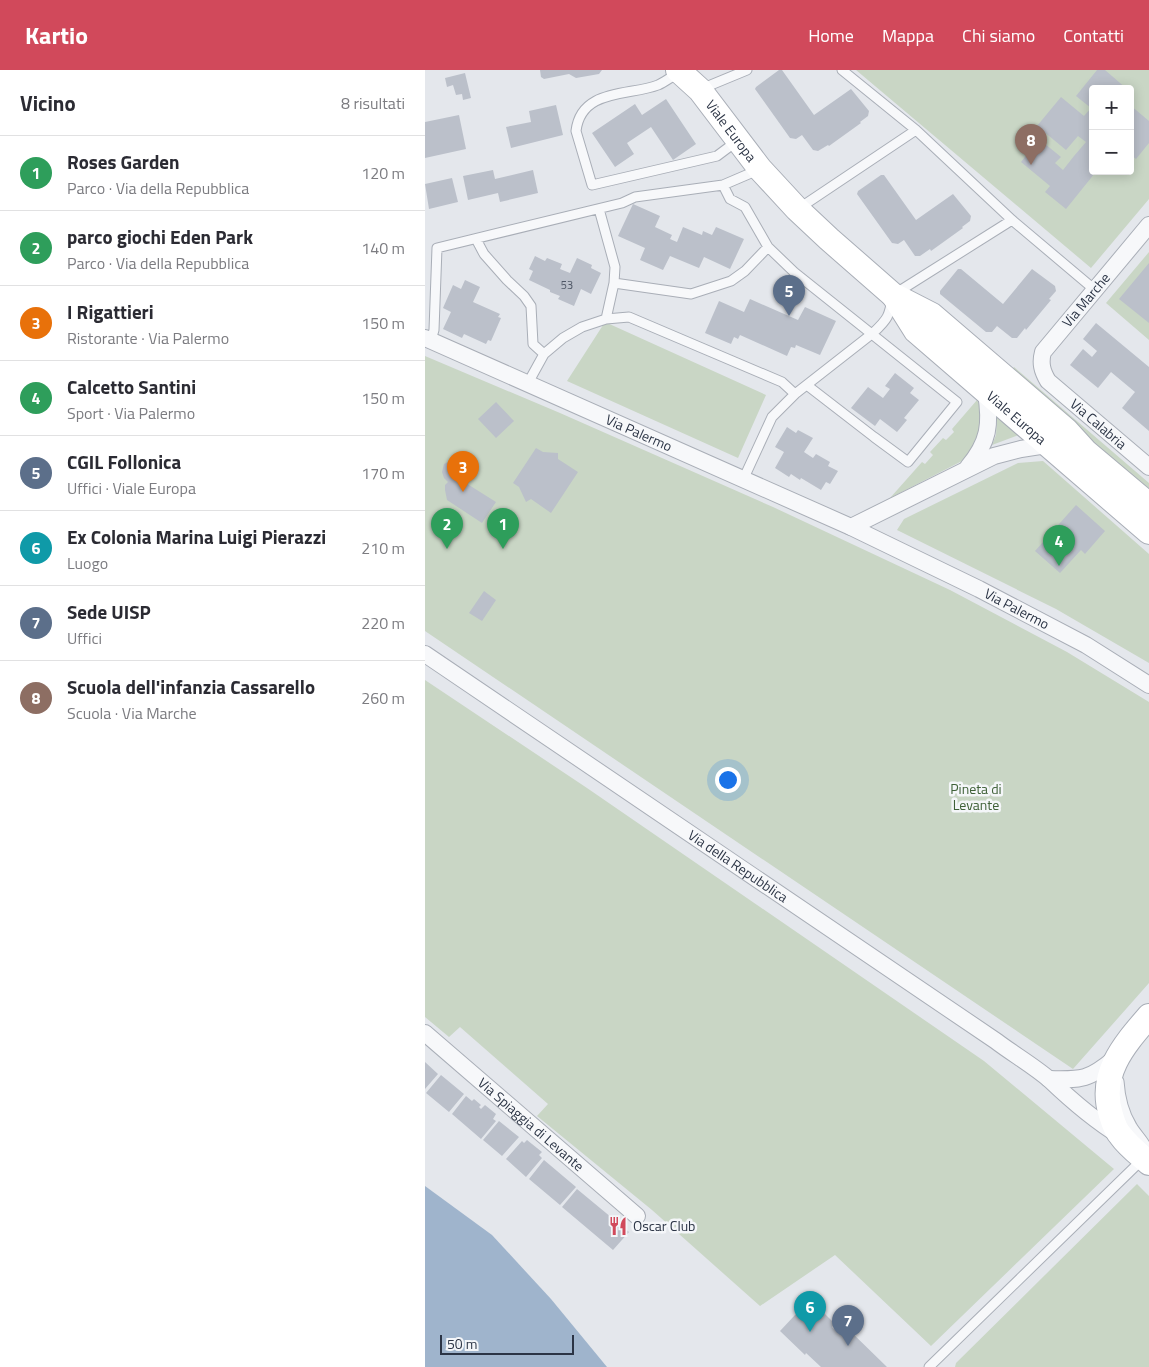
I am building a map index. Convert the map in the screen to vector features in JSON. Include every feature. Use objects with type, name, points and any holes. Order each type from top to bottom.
[{"type":"main road","name":"Viale Europa","points":[[688,75],[760,169],[797,209],[893,295],[932,315],[1066,430],[1086,452],[1149,505]]},
{"type":"main road","name":"Viale Europa","points":[[893,295],[916,331],[1149,532]]},
{"type":"main road","points":[[1146,1160],[1120,1136],[1112,1119],[1107,1101],[1108,1080],[1118,1056],[1149,1016]]},
{"type":"street","name":"Via Marche","points":[[1048,381],[1041,364],[1043,352],[1149,225]]},
{"type":"street","name":"Via Palermo","points":[[428,339],[851,527],[979,589],[1086,645],[1149,685]]},
{"type":"street","name":"Via Calabria","points":[[1048,381],[1149,467]]},
{"type":"street","points":[[966,470],[980,453],[986,437],[989,410],[986,393]]},
{"type":"street","points":[[851,527],[994,456],[1046,444],[1065,445],[1086,452]]},
{"type":"street","points":[[880,541],[886,511]]},
{"type":"street","name":"Via della Repubblica","points":[[425,654],[1049,1079],[1064,1094],[1101,1124],[1120,1136]]},
{"type":"street","name":"Via Spiaggia di Levante","points":[[425,1033],[637,1216]]},
{"type":"street","points":[[1049,1079],[1088,1077],[1100,1071],[1118,1056]]},
{"type":"lane","points":[[738,141],[717,156],[591,185],[576,130],[577,122],[582,112],[597,100],[611,94],[658,85],[688,75],[747,70]]},
{"type":"lane","points":[[842,70],[916,130],[1013,220],[1095,290]]},
{"type":"lane","points":[[797,209],[916,130]]},
{"type":"lane","points":[[428,339],[434,330],[437,248],[599,209],[622,203],[635,197],[723,185],[760,169]]},
{"type":"lane","points":[[723,185],[730,199],[745,207],[768,247],[794,272],[957,402],[908,462],[808,386]]},
{"type":"lane","points":[[599,209],[615,266],[614,284],[606,319]]},
{"type":"lane","points":[[743,480],[772,417],[795,394],[808,386],[873,334],[890,315],[893,295],[1013,220]]},
{"type":"lane","points":[[476,238],[484,254],[524,296],[531,306],[533,344],[544,354]]},
{"type":"lane","points":[[614,284],[691,294],[731,281],[745,271],[768,247]]},
{"type":"lane","points":[[528,383],[544,354],[563,338],[582,327],[606,319],[629,317],[782,382],[795,394]]},
{"type":"lane","points":[[929,1367],[1146,1160],[1149,1153],[1148,1148],[1133,1128],[1122,1102],[1118,1056]]},
{"type":"green space","points":[[856,70],[1149,70],[1149,199],[1091,268]]},
{"type":"green space","points":[[1149,252],[1149,340],[1106,303]]},
{"type":"green space","points":[[605,322],[766,395],[738,458],[567,381]]},
{"type":"green space","name":"Pineta di Levante","points":[[425,356],[773,507],[950,590],[1067,652],[1149,702],[1149,983],[1073,1069],[425,631]]},
{"type":"green space","points":[[1014,367],[1149,483],[1149,491],[1010,372]]},
{"type":"green space","points":[[977,400],[981,408],[982,423],[970,455],[890,498],[922,462],[925,464],[933,455],[930,452],[943,438],[946,440],[954,432],[952,429]]},
{"type":"green space","points":[[997,417],[1019,435],[992,445],[996,435]]},
{"type":"green space","points":[[1043,461],[1149,554],[1149,663],[1056,609],[897,530],[904,519],[1018,463]]},
{"type":"green space","points":[[425,680],[587,788],[984,1061],[1114,1169],[931,1346],[835,1255],[760,1306],[652,1210],[537,1116],[548,1104],[460,1027],[449,1037],[425,1017]]},
{"type":"green space","points":[[1137,1184],[1149,1196],[1149,1367],[955,1367],[956,1363]]},
{"type":"water","points":[[425,1186],[492,1235],[551,1299],[607,1367],[425,1367]]},
{"type":"building","points":[[540,70],[602,70],[599,74],[576,78],[569,74],[544,79],[541,77]]},
{"type":"building","points":[[779,70],[782,70],[814,115],[851,89],[869,111],[868,116],[829,146],[818,151],[813,150],[802,135],[796,139],[790,138],[755,89]]},
{"type":"building","points":[[1097,70],[1105,70],[1122,85],[1089,85],[1089,106],[1076,96]]},
{"type":"building","points":[[465,73],[471,98],[463,100],[462,94],[456,95],[453,85],[447,87],[445,78]]},
{"type":"building","points":[[1061,97],[1084,116],[1089,110],[1089,175],[1093,175],[1066,209],[1045,192],[1050,186],[1021,162],[1039,139],[1061,157],[1055,163],[1063,170],[1086,142],[1078,136],[1066,150],[1037,126]]},
{"type":"building","points":[[666,99],[696,144],[673,160],[651,127],[627,143],[634,154],[615,167],[592,133],[635,104],[642,115]]},
{"type":"building","points":[[556,105],[563,135],[511,148],[506,127],[531,122],[529,111]]},
{"type":"building","points":[[1134,108],[1149,121],[1149,143],[1136,159],[1134,157]]},
{"type":"building","points":[[459,115],[466,149],[425,158],[425,122]]},
{"type":"building","points":[[493,170],[495,179],[533,170],[538,193],[500,202],[498,193],[468,200],[463,176]]},
{"type":"building","points":[[881,175],[884,175],[916,220],[953,194],[971,216],[970,221],[931,251],[930,249],[920,256],[915,256],[904,240],[898,244],[892,243],[857,194],[858,191]]},
{"type":"building","points":[[452,178],[458,202],[429,209],[425,184]]},
{"type":"building","points":[[633,204],[660,216],[655,227],[672,235],[670,239],[677,242],[683,227],[702,235],[703,231],[712,235],[716,227],[744,239],[730,269],[704,257],[699,268],[670,256],[663,270],[640,260],[645,248],[618,236]]},
{"type":"building","points":[[535,256],[545,261],[547,258],[562,264],[560,269],[570,273],[577,258],[592,265],[591,268],[601,273],[591,294],[581,289],[574,306],[558,299],[560,296],[529,280],[533,271],[529,269]]},
{"type":"building","points":[[1149,263],[1149,323],[1119,299]]},
{"type":"building","points":[[958,269],[961,269],[1003,304],[1032,269],[1055,286],[1056,291],[1049,299],[1051,300],[1026,330],[1025,328],[1017,338],[1012,338],[997,326],[992,332],[986,332],[940,294],[940,291]]},
{"type":"building","points":[[465,280],[480,287],[473,302],[500,314],[498,317],[501,318],[491,341],[488,340],[486,344],[464,334],[462,338],[443,329],[451,312],[443,308],[453,285],[461,289]]},
{"type":"building","points":[[750,299],[798,320],[805,307],[836,321],[820,355],[796,345],[795,348],[791,347],[787,356],[740,335],[738,339],[734,337],[731,344],[705,333],[719,301],[744,312]]},
{"type":"building","points":[[1096,323],[1149,367],[1149,431],[1122,408],[1135,392],[1111,372],[1098,388],[1070,365],[1083,349],[1092,357],[1097,351],[1083,339]]},
{"type":"building","points":[[895,373],[914,388],[910,393],[919,400],[904,418],[907,420],[897,432],[880,419],[875,426],[851,408],[868,387],[883,398],[890,389],[885,386]]},
{"type":"building","points":[[496,402],[514,421],[496,438],[478,419]]},
{"type":"building","points":[[787,427],[796,433],[798,430],[813,438],[804,452],[813,458],[816,454],[830,462],[828,466],[838,471],[830,484],[826,482],[821,490],[801,478],[800,480],[791,474],[789,477],[775,468],[784,452],[775,447]]},
{"type":"building","points":[[536,448],[543,452],[558,453],[558,459],[578,472],[551,513],[531,499],[526,502],[519,487],[513,483]]},
{"type":"building","points":[[457,460],[464,466],[465,471],[461,480],[496,502],[482,523],[447,500],[445,485],[448,482],[442,472],[444,464]]},
{"type":"building","points":[[1076,505],[1105,531],[1085,554],[1081,550],[1060,573],[1035,551]]},
{"type":"building","points":[[484,591],[496,600],[482,621],[469,613]]},
{"type":"building","points":[[425,1062],[438,1074],[425,1089]]},
{"type":"building","points":[[441,1075],[464,1094],[449,1112],[426,1093]]},
{"type":"building","points":[[466,1096],[472,1101],[474,1099],[481,1105],[479,1107],[481,1109],[485,1105],[496,1114],[493,1119],[496,1121],[481,1139],[452,1114]]},
{"type":"building","points":[[499,1121],[519,1137],[502,1156],[483,1140]]},
{"type":"building","points":[[527,1140],[542,1152],[539,1155],[542,1158],[526,1177],[506,1159],[522,1141],[524,1143]]},
{"type":"building","points":[[544,1160],[576,1187],[560,1205],[529,1179]]},
{"type":"building","points":[[577,1189],[629,1232],[613,1250],[562,1207]]},
{"type":"building","points":[[810,1299],[835,1324],[832,1327],[839,1334],[846,1327],[887,1367],[821,1367],[806,1353],[805,1355],[780,1331]]},
{"type":"place","name":"Scuola dell'infanzia Cassarello","points":[[1031,165]]},
{"type":"place","name":"CGIL Follonica","points":[[789,316]]},
{"type":"place","name":"I Rigattieri","points":[[463,492]]},
{"type":"place","name":"parco giochi Eden Park","points":[[447,549]]},
{"type":"place","name":"Roses Garden","points":[[503,549]]},
{"type":"place","name":"Calcetto Santini","points":[[1059,566]]},
{"type":"place","name":"Oscar Club","points":[[618,1226]]},
{"type":"place","name":"Ex Colonia Marina Luigi Pierazzi","points":[[810,1332]]},
{"type":"place","name":"Sede UISP","points":[[848,1346]]}]
